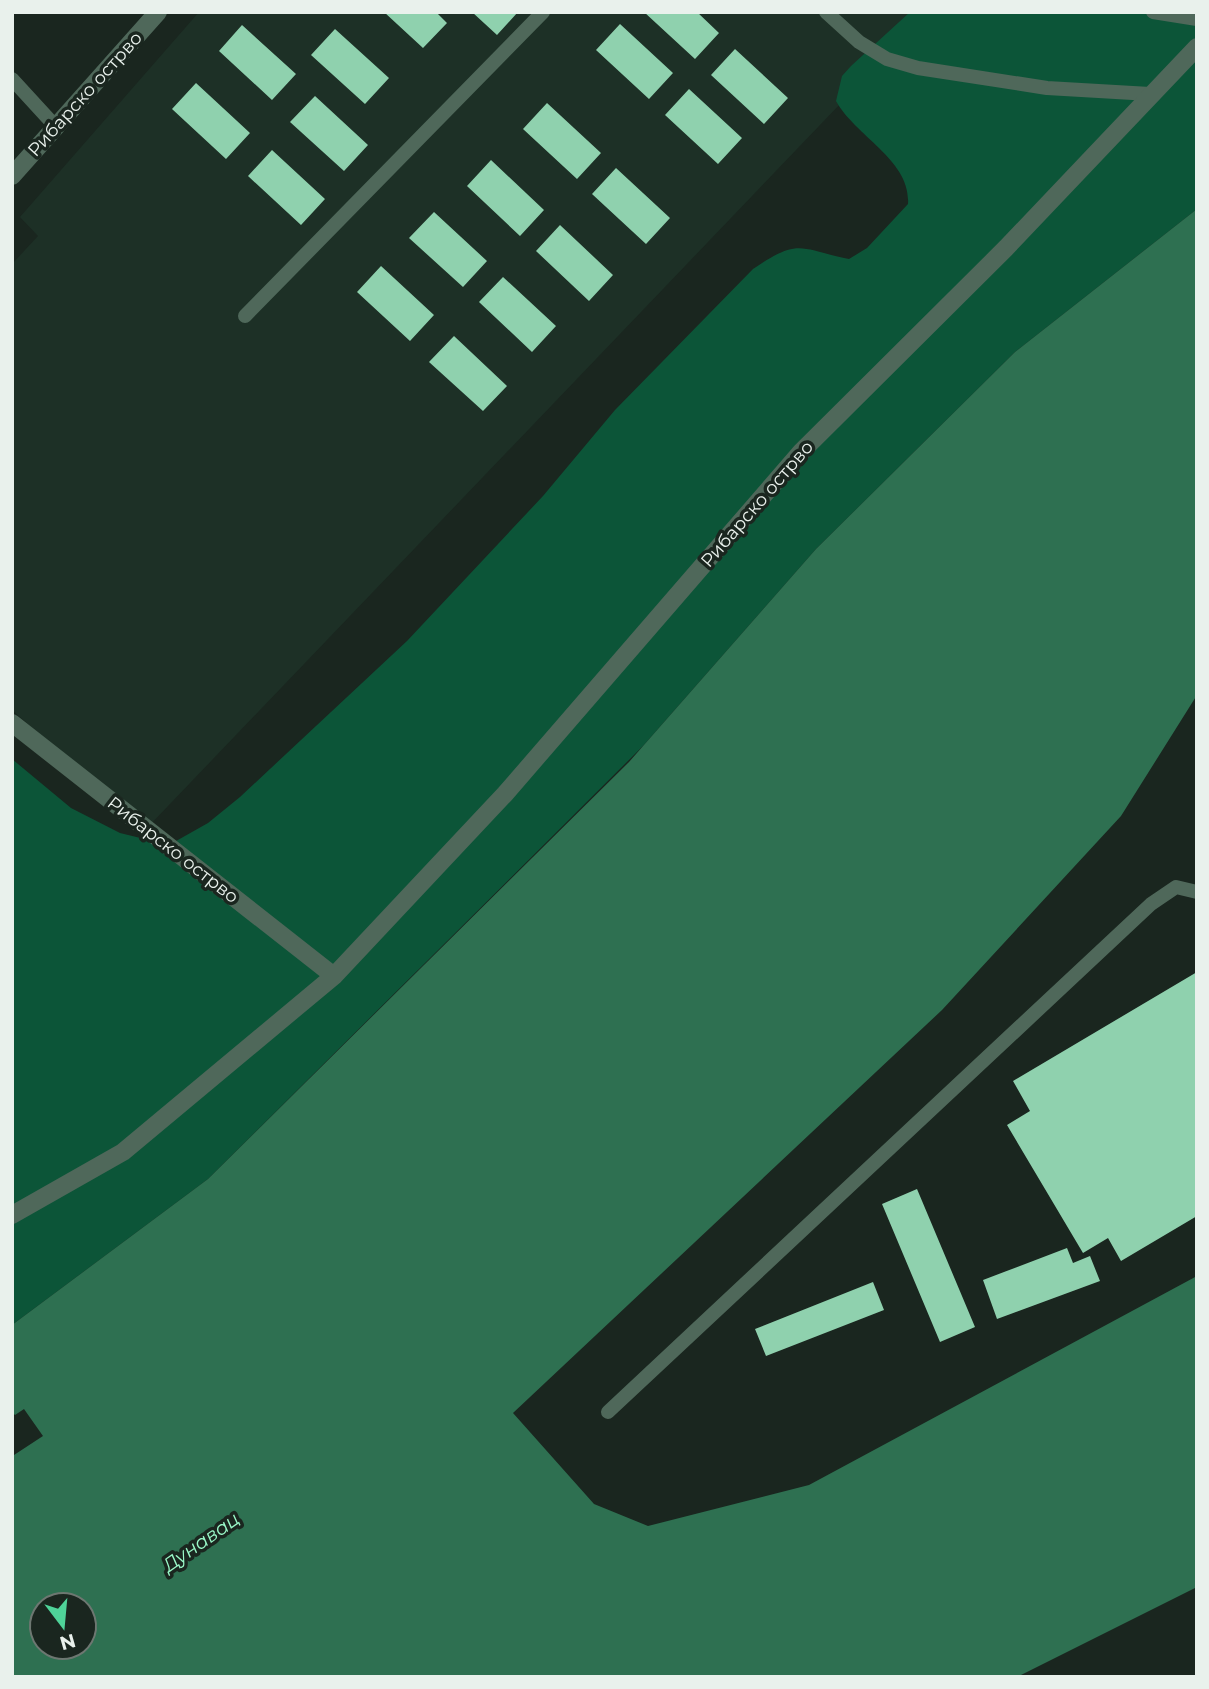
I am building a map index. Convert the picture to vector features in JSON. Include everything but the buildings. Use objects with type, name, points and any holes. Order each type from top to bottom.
[{"type":"street","name":"Рибарско острво","points":[[12,176],[158,12]]},
{"type":"street","name":"Рибарско острво","points":[[12,1215],[123,1152],[334,976],[505,794],[801,452],[1006,248],[1197,47]]},
{"type":"street","name":"Рибарско острво","points":[[12,723],[334,976]]},
{"type":"lane","points":[[245,316],[543,12]]},
{"type":"lane","points":[[826,12],[859,42],[887,59],[918,68],[1047,88],[1150,94]]},
{"type":"lane","points":[[1153,12],[1197,19]]},
{"type":"lane","points":[[12,79],[56,127]]},
{"type":"lane","points":[[608,1412],[1151,904],[1176,887],[1197,892]]},
{"type":"shaded area","points":[[199,12],[1058,12],[843,101],[146,829],[12,710],[12,264],[38,236],[20,217]]},
{"type":"shaded area","points":[[910,12],[1197,12],[1197,209],[1015,352],[816,549],[643,746],[208,1179],[12,1325],[12,759],[71,808],[120,833],[169,845],[208,823],[240,797],[407,641],[543,496],[615,410],[753,269],[781,253],[800,248],[849,259],[867,248],[908,204],[907,188],[901,174],[836,101],[842,76]]},
{"type":"water","name":"Дунавац","points":[[1197,209],[1197,695],[1121,816],[942,1010],[513,1413],[594,1504],[648,1526],[809,1485],[1197,1276],[1197,1587],[1017,1677],[12,1677],[12,1325],[208,1179],[629,762],[816,549],[1015,352]]},
{"type":"pier","points":[[24,1409],[43,1436],[14,1455],[12,1412],[15,1415]]}]
